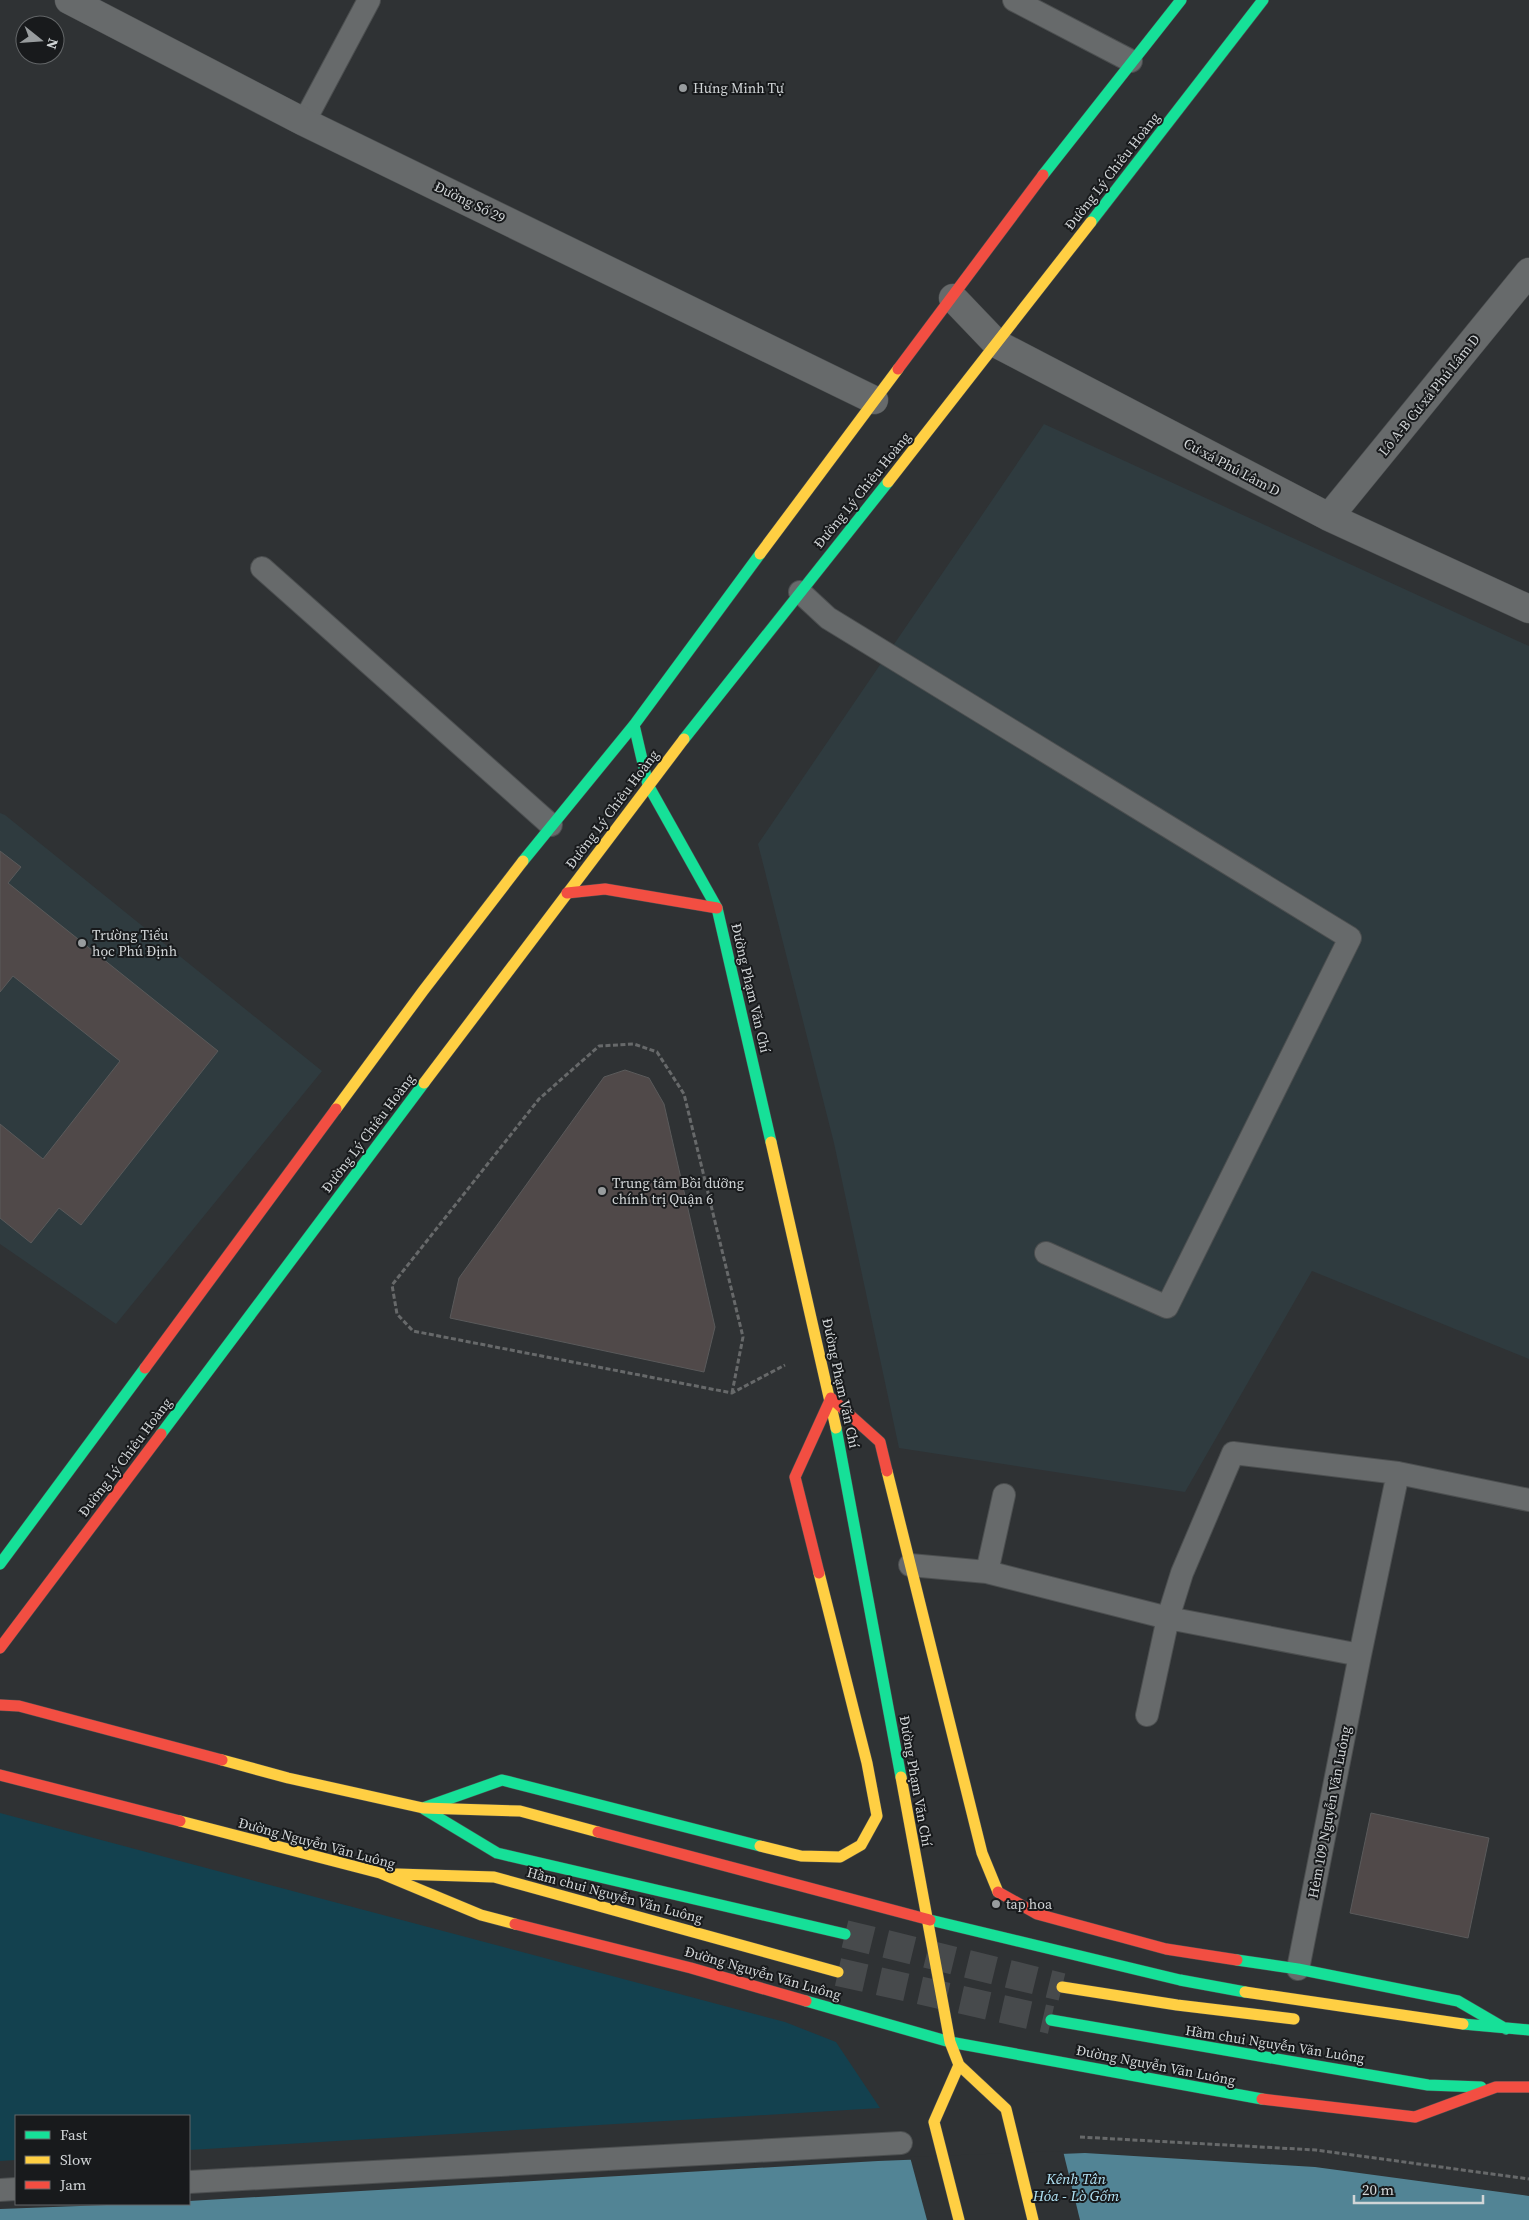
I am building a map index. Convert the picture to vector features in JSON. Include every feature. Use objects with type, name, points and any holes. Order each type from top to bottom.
[{"type":"main road","points":[[0,1564],[423,991],[551,825],[634,725],[874,400],[953,298],[1059,154],[1181,0]]},
{"type":"main road","name":"Đường Lý Chiêu Hoàng","points":[[0,1648],[648,786],[997,344],[1263,0]]},
{"type":"main road","name":"Đường Phạm Văn Chí","points":[[634,725],[648,786],[717,908],[831,1398],[950,2042],[959,2065],[1006,2109],[1033,2220]]},
{"type":"main road","points":[[567,893],[605,889],[717,908]]},
{"type":"main road","points":[[423,1808],[502,1780],[801,1856],[840,1856],[861,1845],[877,1816],[867,1763],[795,1477],[831,1398],[880,1442],[982,1854],[998,1892],[1037,1914],[1157,1946],[1298,1970],[1458,2001],[1506,2029]]},
{"type":"main road","points":[[0,1705],[19,1706],[288,1778],[423,1808],[520,1811],[926,1919],[1180,1980],[1280,1999],[1506,2029],[1529,2030]]},
{"type":"main road","name":"Đường Nguyễn Văn Luông","points":[[0,1775],[380,1874],[481,1915],[691,1968],[950,2042],[1247,2097],[1415,2117],[1496,2087],[1529,2086]]},
{"type":"main road","name":"Hầm chui Nguyễn Văn Luông","points":[[423,1808],[497,1853],[845,1934]]},
{"type":"main road","name":"Hầm chui Nguyễn Văn Luông","points":[[380,1874],[494,1877],[838,1972]]},
{"type":"main road","name":"Hầm chui Nguyễn Văn Luông","points":[[1062,1987],[1177,2005],[1306,2020]]},
{"type":"main road","name":"Hầm chui Nguyễn Văn Luông","points":[[1051,2020],[1428,2085],[1496,2087]]},
{"type":"main road","points":[[1452,2035],[1506,2029]]},
{"type":"main road","points":[[959,2065],[934,2122],[959,2220]]},
{"type":"street","name":"Đường Số 29","points":[[69,0],[304,122],[874,400]]},
{"type":"street","name":"Lô A-B Cư xá Phú Lâm D","points":[[1328,517],[1364,476],[1529,272]]},
{"type":"street","name":"Cư xá Phú Lâm D","points":[[953,298],[997,344],[1328,517],[1529,609]]},
{"type":"lane","points":[[304,122],[369,0]]},
{"type":"lane","points":[[1014,0],[1131,61]]},
{"type":"lane","points":[[262,568],[551,825]]},
{"type":"lane","points":[[800,592],[828,618],[1350,938],[1167,1307],[1046,1253]]},
{"type":"lane","points":[[1147,1716],[1168,1618],[1182,1573],[1233,1452],[1398,1473],[1529,1500]]},
{"type":"lane","name":"Hẻm 109 Nguyễn Văn Luông","points":[[1298,1970],[1398,1473]]},
{"type":"lane","points":[[987,1572],[1004,1495]]},
{"type":"lane","points":[[910,1565],[987,1572],[1168,1618],[1360,1655]]},
{"type":"lane","points":[[190,2182],[901,2143]]},
{"type":"lane","points":[[0,2190],[15,2189]]},
{"type":"path","points":[[732,1393],[743,1337],[684,1094],[657,1052],[634,1044],[599,1046],[539,1099],[392,1285],[397,1314],[413,1331],[732,1393],[819,1347]]},
{"type":"path","points":[[1080,2137],[1316,2150],[1529,2178]]},
{"type":"shaded area","points":[[1044,424],[1529,646],[1529,1359],[1312,1271],[1185,1492],[899,1448],[834,1143],[758,844]]},
{"type":"shaded area","name":"Trường Tiểu học Phú Định","points":[[0,813],[5,815],[322,1071],[116,1324],[0,1244]]},
{"type":"shaded area","points":[[0,1813],[785,2022],[836,2042],[880,2108],[190,2150],[190,2115],[15,2115],[15,2160],[0,2161]]},
{"type":"water","name":"Kênh Tân Hóa - Lò Gốm","points":[[1085,2153],[1315,2167],[1529,2196],[1529,2220],[0,2220],[0,2209],[106,2205],[190,2205],[190,2201],[878,2161]]},
{"type":"pier","points":[[1063,2151],[1080,2220],[927,2220],[910,2157]]},
{"type":"building","points":[[0,851],[21,867],[8,883],[218,1051],[81,1225],[59,1208],[31,1243],[0,1218],[0,1124],[43,1159],[120,1061],[13,976],[0,992]]},
{"type":"building","name":"Trung tâm Bồi dưỡng chính trị Quận 6","points":[[625,1070],[649,1078],[664,1104],[715,1327],[704,1372],[450,1318],[459,1278],[604,1077]]},
{"type":"building","points":[[1371,1813],[1489,1838],[1468,1938],[1350,1913]]},
{"type":"tunnel","points":[[845,1934],[1062,1987]]},
{"type":"tunnel","points":[[838,1972],[1051,2020]]},
{"type":"traffic: fast","points":[[1043,175],[1181,0]]},
{"type":"traffic: fast","points":[[1091,222],[1263,0]]},
{"type":"traffic: fast","points":[[684,739],[888,482]]},
{"type":"traffic: fast","points":[[523,861],[634,725],[760,554]]},
{"type":"traffic: fast","points":[[634,725],[648,785],[717,908],[771,1142]]},
{"type":"traffic: fast","points":[[161,1434],[424,1083]]},
{"type":"traffic: fast","points":[[0,1564],[145,1368]]},
{"type":"traffic: fast","points":[[836,1428],[901,1777]]},
{"type":"traffic: fast","points":[[423,1808],[502,1780],[760,1846]]},
{"type":"traffic: fast","points":[[424,1809],[497,1853],[845,1934]]},
{"type":"traffic: fast","points":[[930,1920],[1180,1980],[1245,1992]]},
{"type":"traffic: fast","points":[[1237,1960],[1298,1969],[1458,2001],[1506,2029]]},
{"type":"traffic: fast","points":[[806,2001],[950,2042],[1262,2099]]},
{"type":"traffic: fast","points":[[1051,2020],[1428,2085],[1481,2087]]},
{"type":"traffic: fast","points":[[1463,2024],[1529,2030]]},
{"type":"traffic: slow","points":[[888,482],[1091,222]]},
{"type":"traffic: slow","points":[[760,554],[898,369]]},
{"type":"traffic: slow","points":[[424,1083],[684,739]]},
{"type":"traffic: slow","points":[[336,1109],[423,991],[523,861]]},
{"type":"traffic: slow","points":[[771,1142],[836,1428]]},
{"type":"traffic: slow","points":[[887,1471],[982,1853],[998,1892]]},
{"type":"traffic: slow","points":[[760,1846],[801,1856],[840,1857],[861,1845],[877,1816],[867,1763],[819,1573]]},
{"type":"traffic: slow","points":[[222,1760],[288,1778],[423,1808],[520,1811],[598,1832]]},
{"type":"traffic: slow","points":[[901,1777],[950,2042],[959,2065],[1006,2109],[1033,2220]]},
{"type":"traffic: slow","points":[[180,1821],[380,1873],[481,1915],[515,1924]]},
{"type":"traffic: slow","points":[[397,1874],[494,1877],[838,1972]]},
{"type":"traffic: slow","points":[[1062,1987],[1177,2005],[1294,2019]]},
{"type":"traffic: slow","points":[[1245,1992],[1463,2024]]},
{"type":"traffic: slow","points":[[959,2065],[934,2122],[959,2220]]},
{"type":"traffic: jam","points":[[898,369],[1043,175]]},
{"type":"traffic: jam","points":[[567,893],[605,889],[717,908]]},
{"type":"traffic: jam","points":[[145,1368],[336,1109]]},
{"type":"traffic: jam","points":[[819,1573],[795,1477],[831,1398],[880,1442],[887,1471]]},
{"type":"traffic: jam","points":[[0,1648],[161,1434]]},
{"type":"traffic: jam","points":[[0,1705],[19,1706],[222,1760]]},
{"type":"traffic: jam","points":[[0,1775],[180,1821]]},
{"type":"traffic: jam","points":[[598,1832],[930,1920]]},
{"type":"traffic: jam","points":[[998,1892],[1037,1914],[1166,1949],[1237,1960]]},
{"type":"traffic: jam","points":[[515,1924],[691,1968],[806,2001]]},
{"type":"traffic: jam","points":[[1262,2099],[1415,2117],[1496,2087],[1529,2087]]},
{"type":"place","name":"Hưng Minh Tự","points":[[683,88]]},
{"type":"place","name":"Trường Tiểu học Phú Định","points":[[82,943]]},
{"type":"place","name":"Trung tâm Bồi dưỡng chính trị Quận 6","points":[[602,1191]]},
{"type":"place","name":"tap hoa","points":[[996,1904]]}]
